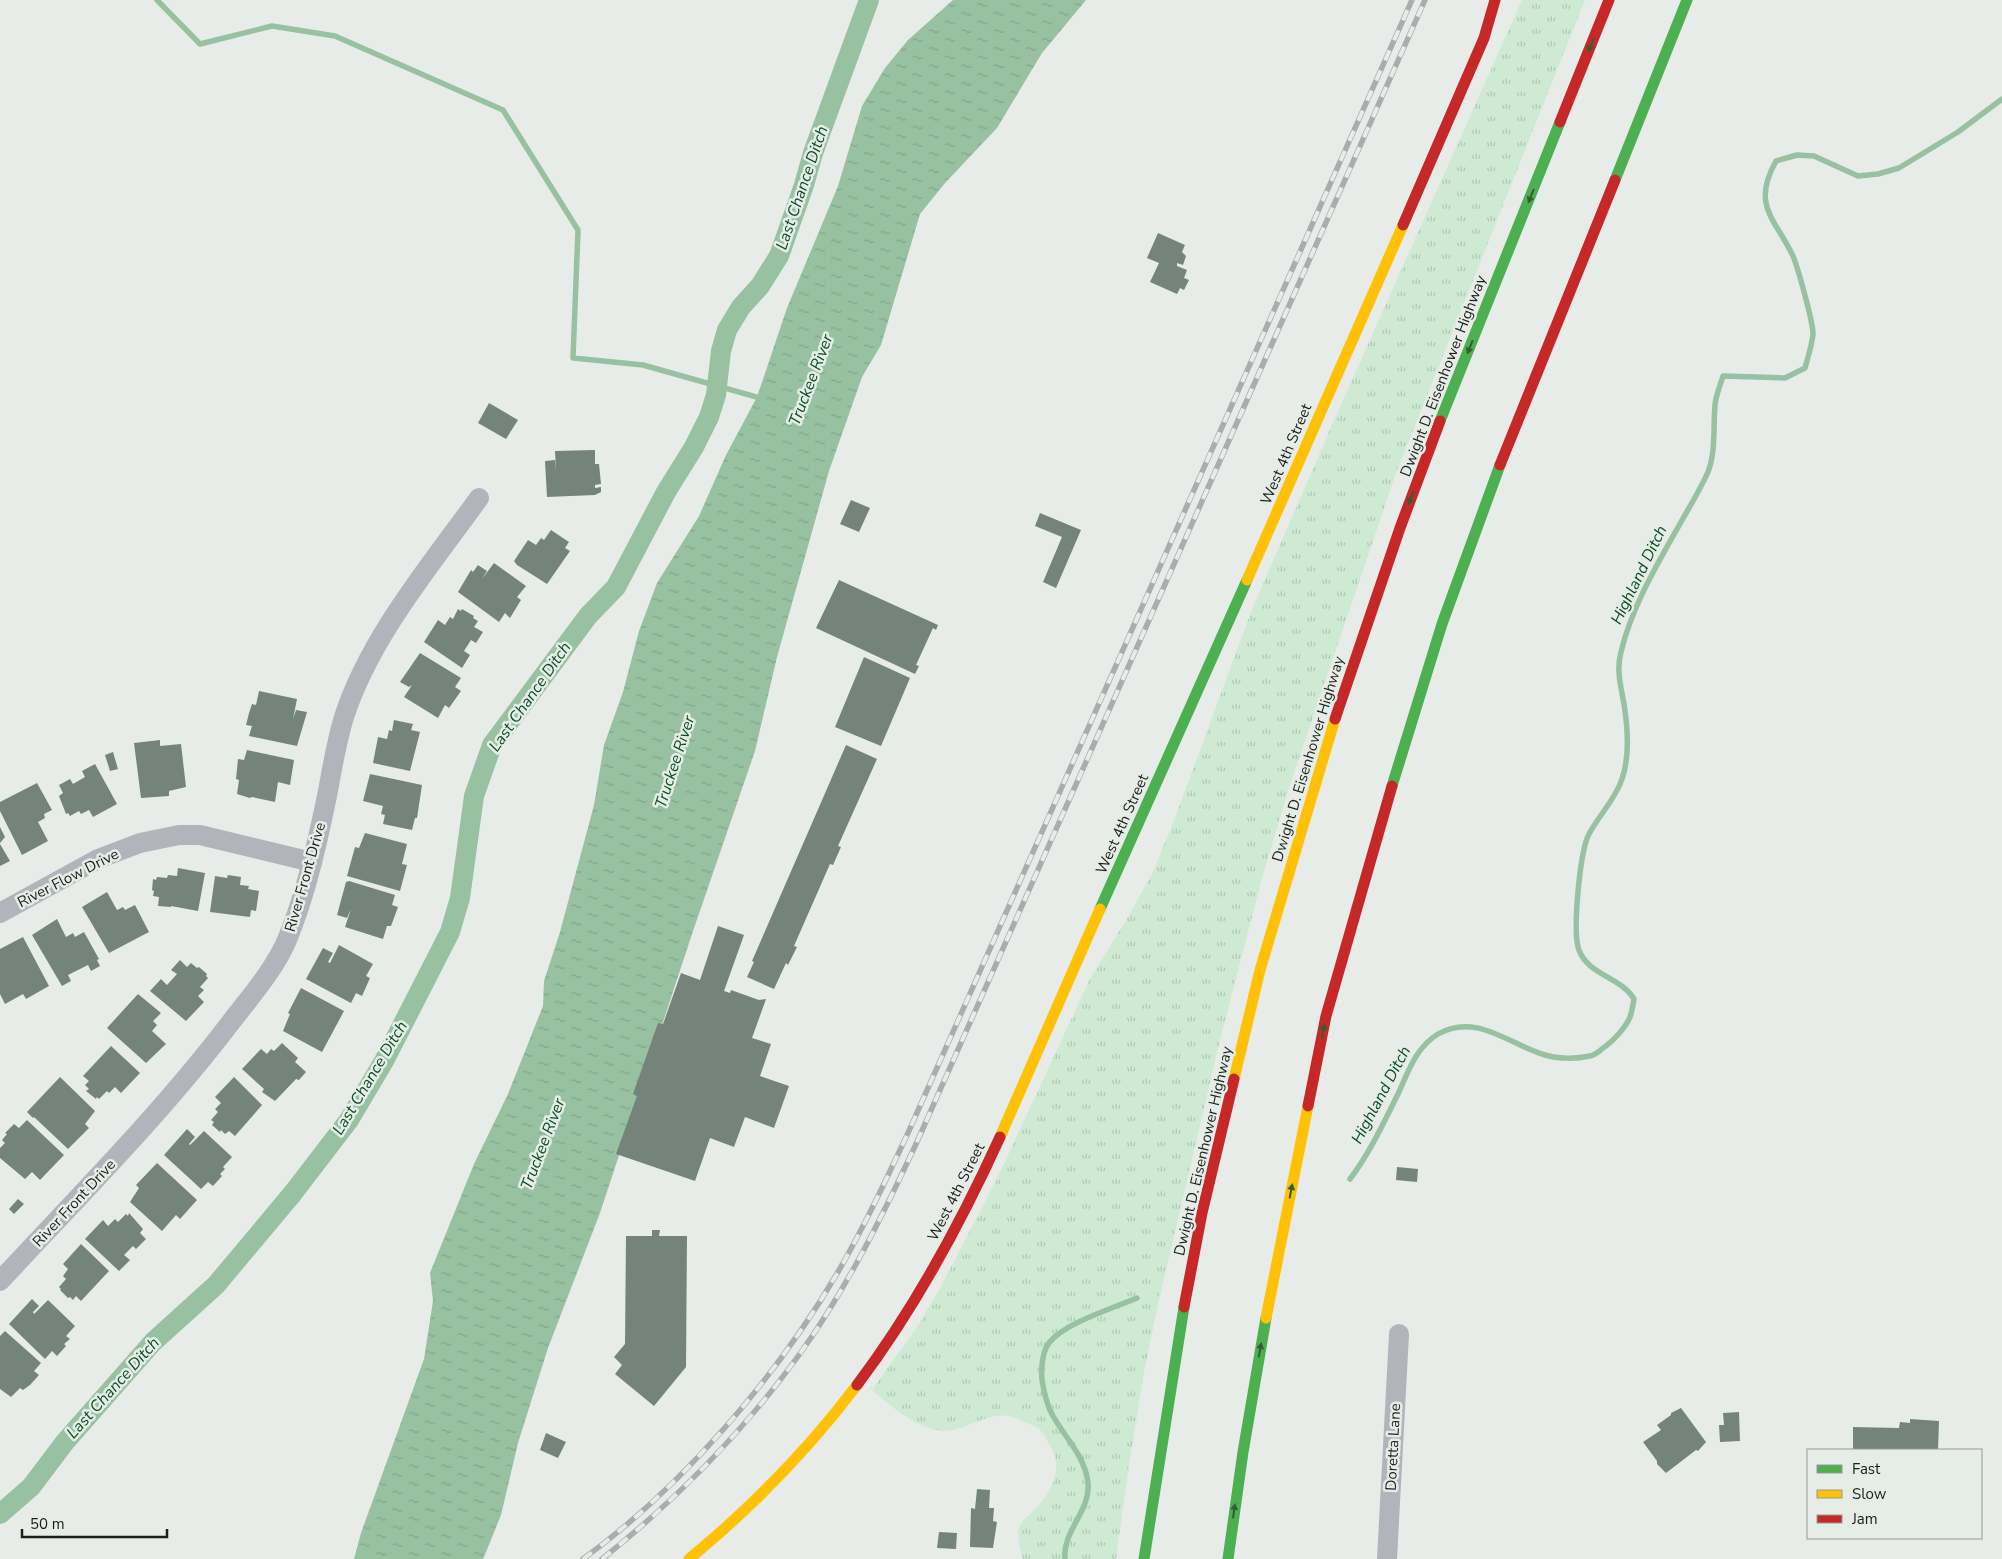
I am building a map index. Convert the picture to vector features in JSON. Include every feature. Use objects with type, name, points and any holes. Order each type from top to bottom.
[{"type":"main road","name":"West 4th Street","points":[[1484,38],[1495,0]]},
{"type":"main road","name":"West 4th Street","points":[[689,1559],[767,1491],[842,1405],[906,1316],[943,1253],[981,1180],[1390,257],[1484,38],[1506,0]]},
{"type":"main road","name":"Dwight D. Eisenhower Highway","points":[[1144,1559],[1181,1324],[1202,1213],[1260,970],[1302,826],[1345,687],[1400,528],[1450,396],[1609,0]]},
{"type":"main road","points":[[1228,1559],[1243,1452],[1272,1284],[1326,1016],[1386,804],[1442,624],[1494,479],[1687,0]]},
{"type":"street","name":"River Front Drive","points":[[0,1282],[91,1186],[182,1084],[263,980],[286,942],[312,862],[344,718],[361,674],[390,623],[479,498]]},
{"type":"street","name":"River Flow Drive","points":[[0,913],[98,859],[140,843],[179,834],[200,835],[312,862]]},
{"type":"street","name":"Doretta Lane","points":[[1387,1559],[1399,1334]]},
{"type":"green space","points":[[1522,0],[1585,0],[1395,476],[1289,788],[1262,878],[1221,1036],[1158,1304],[1144,1372],[1116,1559],[1023,1559],[1018,1538],[1020,1525],[1044,1499],[1055,1476],[1056,1461],[1042,1432],[1010,1416],[988,1418],[947,1431],[928,1428],[894,1408],[872,1390],[919,1324],[939,1290],[995,1183],[1089,981],[1153,872],[1175,818],[1251,612],[1335,418]]},
{"type":"water","name":"Truckee River","points":[[953,0],[1086,0],[1042,53],[997,128],[945,183],[920,214],[881,345],[862,377],[829,471],[777,657],[755,751],[692,934],[600,1213],[548,1348],[518,1443],[501,1515],[484,1557],[483,1559],[354,1559],[361,1533],[424,1359],[433,1301],[430,1273],[474,1164],[508,1094],[543,1006],[544,981],[560,932],[594,805],[604,745],[623,692],[639,631],[657,583],[699,516],[726,455],[757,397],[787,308],[838,186],[862,106],[885,68],[908,40]]},
{"type":"building","points":[[1158,233],[1185,245],[1182,252],[1186,256],[1183,265],[1177,263],[1177,266],[1187,270],[1184,278],[1189,280],[1184,290],[1180,288],[1177,294],[1150,282],[1159,263],[1147,258]]},
{"type":"building","points":[[489,403],[518,420],[506,439],[478,423]]},
{"type":"building","points":[[595,450],[595,464],[599,464],[601,484],[595,485],[595,488],[601,487],[601,492],[595,495],[547,497],[545,461],[555,460],[556,471],[555,451]]},
{"type":"building","points":[[851,500],[870,508],[859,532],[840,524]]},
{"type":"building","points":[[1040,513],[1081,530],[1056,588],[1043,582],[1062,537],[1035,526]]},
{"type":"building","points":[[551,530],[569,542],[565,548],[570,551],[547,584],[517,565],[514,561],[528,540],[536,545],[541,538],[544,540]]},
{"type":"building","points":[[494,563],[526,586],[517,597],[521,600],[510,618],[505,613],[499,622],[458,592],[471,570],[473,572],[478,565],[487,571],[482,579]]},
{"type":"building","points":[[839,580],[938,625],[936,630],[933,628],[916,665],[919,666],[915,674],[816,628]]},
{"type":"building","points":[[458,609],[461,611],[462,609],[474,616],[473,618],[478,621],[474,627],[483,632],[476,643],[471,640],[464,651],[470,655],[462,668],[424,642],[438,620],[445,625],[450,617],[453,619]]},
{"type":"building","points":[[420,653],[461,678],[455,687],[461,691],[449,708],[445,705],[438,718],[404,697],[412,685],[409,687],[400,682]]},
{"type":"building","points":[[864,657],[910,678],[881,746],[835,727]]},
{"type":"building","points":[[259,691],[297,699],[293,719],[296,710],[307,712],[297,746],[249,736],[252,726],[246,725],[252,704],[256,705]]},
{"type":"building","points":[[394,720],[413,724],[411,730],[420,732],[410,771],[373,763],[378,737],[387,739],[389,730],[392,731]]},
{"type":"building","points":[[160,740],[160,746],[181,744],[186,787],[169,791],[169,796],[141,798],[134,743]]},
{"type":"building","points":[[846,745],[877,759],[838,846],[841,847],[833,865],[830,864],[794,946],[797,947],[788,965],[786,963],[774,989],[747,977],[754,962],[752,961]]},
{"type":"building","points":[[247,750],[294,760],[290,785],[278,782],[275,802],[237,794],[239,780],[236,779],[238,759],[244,760]]},
{"type":"building","points":[[113,752],[118,769],[110,771],[105,755]]},
{"type":"building","points":[[95,764],[117,804],[93,817],[89,810],[81,814],[79,811],[70,816],[68,813],[66,814],[59,796],[63,793],[59,785],[70,779],[73,784],[85,777],[82,771]]},
{"type":"building","points":[[370,774],[422,785],[417,818],[415,818],[412,830],[383,824],[385,815],[381,814],[383,806],[363,801]]},
{"type":"building","points":[[37,783],[52,810],[44,814],[45,818],[38,822],[48,841],[22,855],[0,811],[0,802]]},
{"type":"building","points":[[0,827],[5,837],[0,843]]},
{"type":"building","points":[[365,833],[407,844],[402,864],[407,865],[400,891],[347,876],[355,847],[359,848]]},
{"type":"building","points":[[0,844],[10,861],[0,866]]},
{"type":"building","points":[[178,868],[205,873],[198,911],[171,906],[158,906],[159,897],[153,896],[153,879],[156,880],[157,877],[167,878],[168,875],[177,876]]},
{"type":"building","points":[[228,875],[241,877],[240,885],[249,886],[248,889],[259,891],[256,911],[251,910],[250,917],[210,912],[215,876],[227,878]]},
{"type":"building","points":[[349,881],[395,895],[392,905],[398,907],[391,926],[387,926],[383,939],[345,927],[351,909],[347,918],[337,915],[346,882]]},
{"type":"building","points":[[107,892],[117,910],[123,907],[125,910],[135,905],[149,932],[109,953],[82,907]]},
{"type":"building","points":[[57,919],[66,937],[73,933],[75,937],[84,932],[99,959],[97,960],[100,966],[91,971],[88,965],[68,975],[71,981],[62,986],[32,935]]},
{"type":"building","points":[[718,926],[744,935],[724,991],[730,993],[731,990],[759,1000],[766,999],[752,1038],[771,1044],[760,1076],[789,1086],[774,1128],[745,1117],[734,1147],[710,1138],[695,1181],[616,1154],[637,1096],[633,1094],[658,1023],[663,1024],[681,973],[700,980]]},
{"type":"building","points":[[23,937],[49,986],[26,999],[23,994],[5,1004],[0,994],[0,949]]},
{"type":"building","points":[[339,945],[373,964],[366,976],[370,978],[362,996],[356,993],[351,1003],[306,979],[323,948],[333,953],[328,962],[330,963]]},
{"type":"building","points":[[180,960],[187,967],[191,963],[197,968],[199,967],[207,974],[208,978],[200,987],[204,990],[198,996],[204,1002],[186,1021],[150,991],[161,979],[167,985],[177,974],[171,970]]},
{"type":"building","points":[[301,988],[344,1011],[322,1052],[283,1031],[290,1014],[288,1013]]},
{"type":"building","points":[[138,994],[161,1013],[153,1021],[157,1025],[152,1031],[166,1044],[146,1063],[107,1028]]},
{"type":"building","points":[[282,1043],[298,1058],[295,1062],[306,1072],[299,1080],[296,1079],[275,1101],[262,1092],[264,1089],[242,1069],[261,1049],[267,1054],[271,1049],[274,1051]]},
{"type":"building","points":[[111,1046],[140,1073],[121,1093],[115,1087],[109,1093],[107,1091],[99,1099],[97,1097],[96,1099],[86,1091],[89,1089],[85,1085],[89,1081],[83,1076]]},
{"type":"building","points":[[60,1077],[95,1111],[85,1124],[89,1128],[68,1149],[27,1112]]},
{"type":"building","points":[[234,1077],[262,1105],[235,1136],[229,1131],[225,1134],[221,1130],[220,1132],[212,1125],[214,1122],[211,1120],[218,1112],[215,1109],[221,1103],[215,1097]]},
{"type":"building","points":[[27,1120],[64,1155],[40,1180],[32,1172],[25,1179],[0,1158],[0,1148],[5,1143],[2,1140],[7,1134],[5,1133],[14,1124],[19,1128]]},
{"type":"building","points":[[187,1129],[195,1137],[190,1145],[204,1131],[232,1157],[223,1167],[225,1169],[220,1174],[222,1176],[213,1186],[208,1182],[201,1189],[164,1155]]},
{"type":"building","points":[[157,1163],[197,1200],[180,1219],[176,1215],[162,1231],[130,1202],[139,1188],[136,1185]]},
{"type":"building","points":[[1397,1167],[1418,1169],[1417,1182],[1396,1180]]},
{"type":"building","points":[[18,1199],[24,1204],[14,1214],[9,1209]]},
{"type":"building","points":[[129,1213],[143,1229],[140,1233],[146,1239],[136,1249],[133,1246],[124,1255],[130,1260],[119,1271],[85,1239],[103,1220],[108,1226],[115,1219],[118,1222],[126,1214],[128,1216]]},
{"type":"building","points":[[652,1230],[660,1230],[659,1236],[687,1236],[686,1367],[654,1406],[615,1374],[622,1365],[614,1357],[625,1344],[626,1236],[652,1236]]},
{"type":"building","points":[[81,1244],[109,1271],[81,1301],[76,1296],[73,1300],[70,1297],[68,1298],[59,1287],[66,1279],[63,1276],[68,1269],[63,1264]]},
{"type":"building","points":[[32,1299],[39,1306],[33,1312],[34,1314],[48,1300],[75,1326],[66,1336],[70,1339],[64,1344],[66,1346],[57,1356],[52,1351],[45,1359],[9,1324]]},
{"type":"building","points":[[5,1331],[41,1363],[34,1371],[39,1375],[30,1385],[23,1390],[20,1388],[11,1397],[0,1389],[0,1336]]},
{"type":"building","points":[[1681,1408],[1706,1442],[1698,1451],[1696,1450],[1666,1473],[1657,1464],[1657,1461],[1643,1442],[1661,1430],[1657,1425],[1671,1415],[1671,1413]]},
{"type":"building","points":[[1739,1412],[1740,1441],[1720,1442],[1719,1425],[1724,1425],[1723,1413]]},
{"type":"building","points":[[1910,1419],[1939,1421],[1938,1449],[1853,1449],[1853,1427],[1899,1428],[1900,1422],[1910,1423]]},
{"type":"building","points":[[546,1433],[566,1442],[558,1458],[540,1450]]},
{"type":"building","points":[[977,1489],[990,1490],[989,1508],[994,1508],[993,1521],[997,1522],[993,1548],[970,1547],[971,1508],[975,1509]]},
{"type":"building","points":[[939,1532],[957,1533],[956,1549],[937,1548]]},
{"type":"waterway","points":[[157,0],[200,44],[272,26],[335,36],[503,110],[578,230],[573,358],[643,365],[764,399]]},
{"type":"waterway","name":"Last Chance Ditch","points":[[0,1514],[31,1487],[65,1442],[153,1342],[216,1285],[293,1193],[349,1120],[384,1061],[450,932],[460,898],[474,796],[492,745],[588,616],[616,587],[666,492],[694,447],[709,417],[716,395],[721,351],[727,330],[741,307],[760,286],[779,256],[813,153],[869,0]]},
{"type":"waterway","name":"Highland Ditch","points":[[1350,1179],[1375,1139],[1413,1062],[1423,1046],[1438,1034],[1452,1028],[1479,1028],[1493,1032],[1545,1055],[1561,1058],[1579,1058],[1592,1055],[1606,1046],[1620,1033],[1630,1017],[1634,999],[1621,986],[1590,965],[1583,958],[1579,950],[1576,927],[1580,873],[1589,834],[1619,787],[1625,770],[1627,733],[1619,665],[1621,652],[1632,618],[1646,585],[1698,492],[1711,464],[1714,414],[1717,394],[1723,376],[1785,378],[1805,368],[1809,355],[1813,334],[1802,283],[1793,256],[1768,211],[1766,201],[1769,176],[1776,161],[1797,155],[1814,156],[1858,176],[1878,174],[1899,168],[1958,132],[2002,99]]},
{"type":"waterway","name":"Highland Ditch","points":[[1065,1559],[1068,1539],[1085,1503],[1088,1483],[1079,1456],[1053,1416],[1047,1403],[1042,1380],[1043,1356],[1049,1343],[1066,1329],[1137,1298]]},
{"type":"railway","points":[[583,1559],[656,1499],[724,1428],[786,1351],[813,1312],[857,1238],[908,1133],[1412,0]]},
{"type":"railway","points":[[602,1559],[682,1489],[732,1438],[799,1355],[848,1279],[890,1199],[916,1144],[1425,0]]},
{"type":"traffic: fast","points":[[1615,180],[1687,0]]},
{"type":"traffic: fast","points":[[1440,421],[1560,122]]},
{"type":"traffic: fast","points":[[1392,786],[1442,624],[1500,465]]},
{"type":"traffic: fast","points":[[1100,909],[1247,580]]},
{"type":"traffic: fast","points":[[1144,1559],[1184,1307]]},
{"type":"traffic: fast","points":[[1228,1559],[1243,1452],[1266,1318]]},
{"type":"traffic: slow","points":[[1247,580],[1403,225]]},
{"type":"traffic: slow","points":[[1234,1079],[1260,970],[1335,719]]},
{"type":"traffic: slow","points":[[1000,1137],[1100,909]]},
{"type":"traffic: slow","points":[[1266,1318],[1308,1106]]},
{"type":"traffic: slow","points":[[689,1559],[735,1519],[778,1477],[819,1432],[857,1385]]},
{"type":"traffic: jam","points":[[1403,225],[1484,38],[1495,0]]},
{"type":"traffic: jam","points":[[1560,122],[1609,0]]},
{"type":"traffic: jam","points":[[1500,465],[1615,180]]},
{"type":"traffic: jam","points":[[1335,719],[1400,528],[1440,421]]},
{"type":"traffic: jam","points":[[1308,1106],[1326,1016],[1392,786]]},
{"type":"traffic: jam","points":[[1184,1307],[1202,1213],[1234,1079]]},
{"type":"traffic: jam","points":[[857,1385],[898,1326],[935,1265],[969,1202],[1000,1137]]}]
